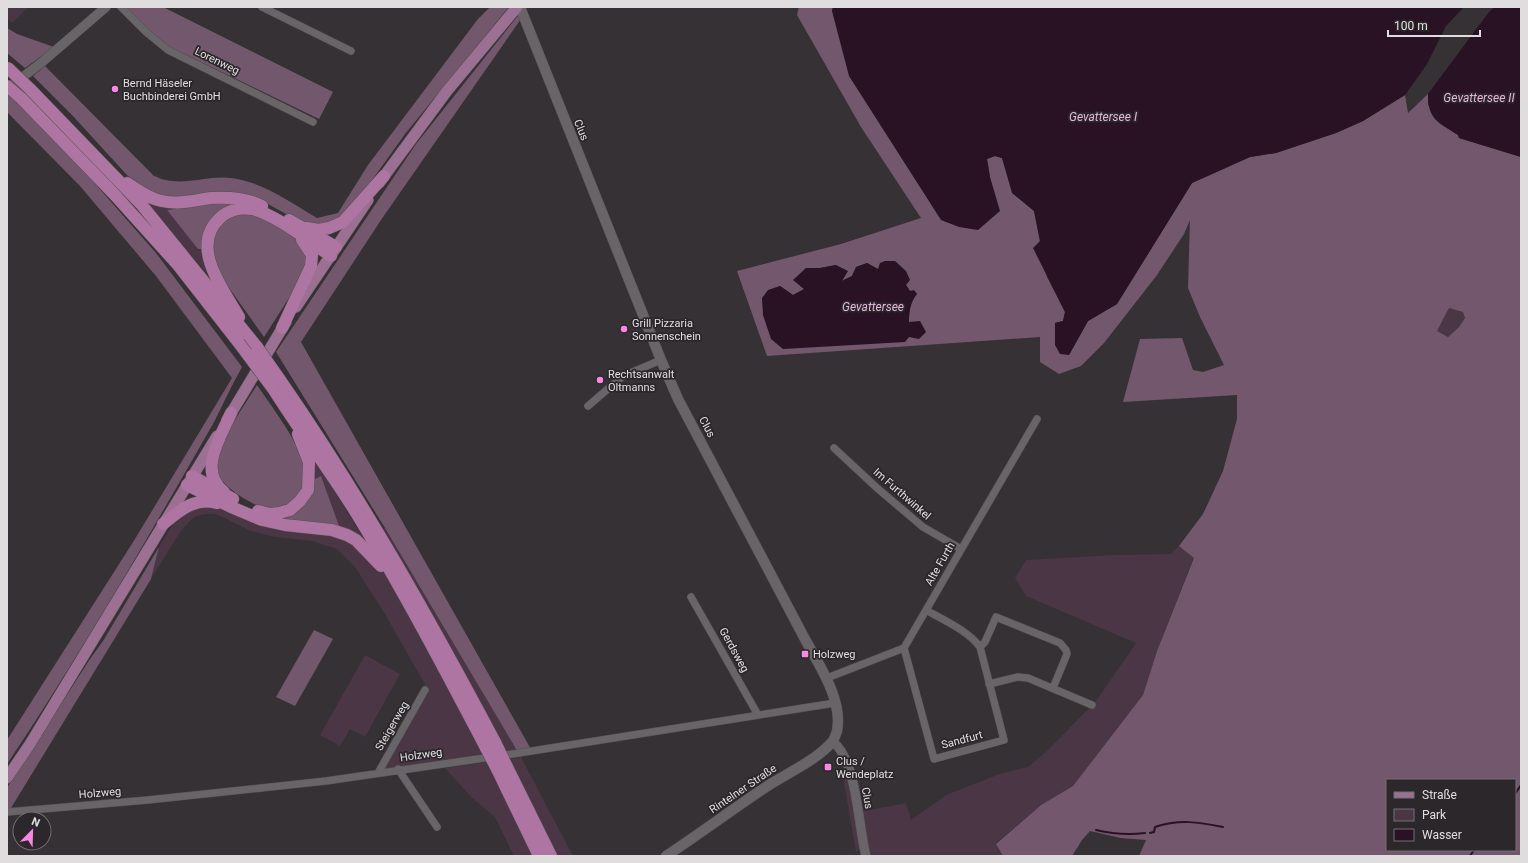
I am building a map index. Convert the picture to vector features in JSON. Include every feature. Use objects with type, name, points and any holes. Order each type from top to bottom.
[{"type":"highway","points":[[7,68],[30,89],[141,204],[244,336],[277,385],[317,433],[400,568],[441,640],[502,768],[551,856]]},
{"type":"highway","points":[[7,86],[21,98],[114,194],[244,336],[257,347],[277,385],[288,413],[304,446],[309,462],[308,490],[300,502],[290,510],[270,514],[233,504],[212,502],[195,503],[180,510],[163,524]]},
{"type":"highway","points":[[108,169],[140,191],[162,201],[174,203],[211,198],[242,199],[258,203],[333,252]]},
{"type":"highway","points":[[244,336],[209,262],[208,247],[210,230],[215,223],[228,212],[250,209],[300,230],[319,230],[329,228],[343,222],[384,176]]},
{"type":"highway","points":[[282,328],[311,266],[312,255],[300,230]]},
{"type":"highway","points":[[231,413],[213,455],[211,464],[212,473],[218,485],[233,504]]},
{"type":"highway","points":[[288,413],[317,452],[354,509],[441,663],[491,746]]},
{"type":"highway","points":[[189,481],[262,520],[285,525],[332,530],[347,535],[363,546],[397,583]]},
{"type":"highway","points":[[502,768],[539,856]]},
{"type":"main road","points":[[7,778],[30,744],[282,328],[384,176],[447,91],[518,7]]},
{"type":"main road","name":"Clus","points":[[518,7],[678,399],[827,678],[835,704],[837,718],[837,731],[832,742]]},
{"type":"main road","name":"Rintelner Straße","points":[[666,856],[768,786],[816,756],[832,742]]},
{"type":"street","points":[[7,89],[41,63],[106,7]]},
{"type":"street","name":"Lorenweg","points":[[121,7],[146,32],[168,50],[313,122]]},
{"type":"street","points":[[262,7],[351,52]]},
{"type":"street","points":[[588,406],[623,376],[661,360]]},
{"type":"street","name":"Alte Furth","points":[[904,648],[1038,419]]},
{"type":"street","name":"Im Furthwinkel","points":[[834,448],[923,528],[961,549]]},
{"type":"street","name":"Gerdsweg","points":[[691,597],[758,715]]},
{"type":"street","name":"Sandfurt","points":[[904,648],[934,759],[1004,740],[980,648],[965,632],[926,610]]},
{"type":"street","points":[[980,648],[985,642],[996,617],[1060,643],[1066,650],[1067,654],[1053,688]]},
{"type":"street","points":[[827,678],[904,648]]},
{"type":"street","points":[[990,684],[1023,677],[1092,705]]},
{"type":"street","name":"Steigerweg","points":[[378,773],[425,690]]},
{"type":"street","name":"Holzweg","points":[[7,812],[247,790],[326,781],[835,704]]},
{"type":"street","name":"Clus","points":[[832,742],[838,746],[848,765],[865,854]]},
{"type":"street","points":[[398,769],[437,827]]},
{"type":"green space","points":[[7,7],[28,7],[12,23],[7,18]]},
{"type":"green space","points":[[143,199],[187,207],[167,210],[202,249],[214,282]]},
{"type":"green space","points":[[1449,308],[1463,312],[1465,318],[1459,327],[1448,337],[1437,331]]},
{"type":"green space","points":[[310,452],[364,539],[385,528],[519,754],[378,773],[427,688],[382,609],[355,567],[337,549],[312,541],[275,537],[251,531],[216,514],[205,514],[196,516],[180,532],[151,579],[159,547],[173,524],[183,513],[193,507],[213,505],[263,524],[321,477],[313,480]]},
{"type":"green space","points":[[1179,546],[1194,557],[1157,651],[1143,695],[1073,786],[1041,805],[996,843],[1003,856],[868,856],[863,847],[856,852],[843,777],[851,774],[859,812],[906,803],[911,820],[946,795],[1002,773],[1028,767],[1047,751],[1096,701],[1136,643],[1026,596],[1015,578],[1026,560],[1114,555],[1171,554]]},
{"type":"green space","points":[[365,655],[400,674],[365,737],[350,729],[340,746],[320,735]]},
{"type":"green space","points":[[521,757],[573,856],[556,856],[509,759]]},
{"type":"green space","points":[[487,762],[533,856],[514,856],[495,817],[471,797],[445,768]]},
{"type":"shaded area","points":[[126,7],[163,7],[333,92],[319,119],[170,47],[148,29]]},
{"type":"shaded area","points":[[490,7],[508,8],[405,134],[350,211],[323,227],[304,224],[250,196],[178,198],[165,197],[150,192],[127,175],[72,115],[33,76],[45,66],[154,176],[163,180],[174,181],[190,181],[223,177],[243,180],[265,188],[317,218],[338,213],[368,165],[478,19]]},
{"type":"shaded area","points":[[525,7],[527,7],[523,16],[381,220],[301,342],[532,751],[519,754],[385,528],[276,352],[416,144]]},
{"type":"shaded area","points":[[799,7],[833,7],[832,11],[990,177],[987,159],[995,156],[1002,158],[1013,193],[1034,211],[1047,277],[1065,312],[1063,321],[1055,323],[1055,328],[1069,355],[1088,321],[1117,304],[1192,183],[1250,157],[1276,153],[1336,133],[1363,121],[1405,95],[1408,113],[1428,94],[1428,105],[1444,126],[1458,135],[1459,138],[1521,157],[1521,856],[1139,856],[1146,840],[1121,838],[1090,831],[1082,840],[1072,856],[1003,856],[996,844],[1041,805],[1073,786],[1143,695],[1157,651],[1194,558],[1179,546],[1203,514],[1223,471],[1237,419],[1237,395],[1123,402],[1140,339],[1182,338],[1193,370],[1203,372],[1224,365],[1200,317],[1188,288],[1190,220],[1184,234],[1157,275],[1104,343],[1081,366],[1059,374],[1040,362],[1040,337],[767,356],[737,271],[841,244],[921,218],[861,127],[797,15]],"holes":[[[867,263],[906,285],[910,291],[917,293],[910,307],[909,322],[762,298],[780,286],[793,295],[805,289],[800,286],[806,268],[820,268],[836,265],[841,281],[852,276],[856,267]],[[1449,308],[1463,312],[1465,318],[1459,327],[1448,337],[1437,331]]]},
{"type":"shaded area","points":[[7,28],[17,34],[54,47],[25,68],[7,53]]},
{"type":"shaded area","points":[[9,95],[69,154],[156,253],[242,367],[213,424],[138,553],[61,681],[7,764],[7,740],[135,539],[232,378],[156,276],[80,186],[7,112],[7,96]]},
{"type":"shaded area","points":[[224,201],[237,206],[202,249],[198,249],[167,210]]},
{"type":"shaded area","points":[[242,213],[257,216],[272,222],[286,231],[299,243],[308,257],[305,273],[264,337],[217,271],[211,246],[214,232],[231,215]]},
{"type":"shaded area","points":[[257,385],[290,434],[306,465],[305,482],[302,490],[292,502],[277,509],[268,509],[254,504],[237,494],[222,481],[215,468],[219,450],[238,414]]},
{"type":"shaded area","points":[[321,476],[339,526],[272,518],[282,516],[313,480]]},
{"type":"shaded area","points":[[159,547],[151,579],[11,808],[7,808],[7,788],[103,641]]},
{"type":"shaded area","points":[[314,630],[333,639],[295,706],[276,697]]},
{"type":"water","name":"Gevattersee I","points":[[833,7],[1464,7],[1446,26],[1427,64],[1405,95],[1363,121],[1336,133],[1276,153],[1250,157],[1192,183],[1117,304],[1088,321],[1069,355],[1060,354],[1055,345],[1055,323],[1063,321],[1065,312],[1033,248],[1040,241],[1034,211],[1012,193],[1002,158],[995,156],[987,159],[990,177],[1000,211],[978,230],[959,227],[941,220],[849,76],[832,11]]},
{"type":"water","name":"Gevattersee II","points":[[1495,7],[1521,7],[1521,157],[1459,138],[1458,135],[1445,127],[1432,115],[1428,103],[1428,94],[1489,12]]},
{"type":"water","name":"Gevattersee","points":[[885,261],[895,261],[906,271],[910,280],[906,285],[910,291],[914,290],[917,294],[910,307],[909,322],[920,321],[926,332],[919,339],[909,337],[905,342],[783,349],[771,339],[763,315],[762,298],[768,290],[780,286],[793,295],[804,289],[793,280],[806,268],[820,268],[836,265],[848,271],[842,281],[852,276],[856,267],[867,263],[878,269],[880,263]]},
{"type":"waterway","points":[[1516,792],[1521,785]]},
{"type":"waterway","points":[[1150,833],[1154,832],[1155,827],[1164,824],[1181,822],[1223,827]]},
{"type":"waterway","points":[[1096,830],[1120,834],[1145,833]]},
{"type":"waterway","points":[[1470,856],[1473,851]]},
{"type":"place","name":"Bernd Häseler Buchbinderei GmbH","points":[[115,89]]},
{"type":"place","name":"Grill Pizzaria Sonnenschein","points":[[624,329]]},
{"type":"place","name":"Rechtsanwalt Oltmanns","points":[[600,380]]},
{"type":"place","name":"Holzweg","points":[[805,654]]},
{"type":"place","name":"Clus / Wendeplatz","points":[[828,767]]}]
